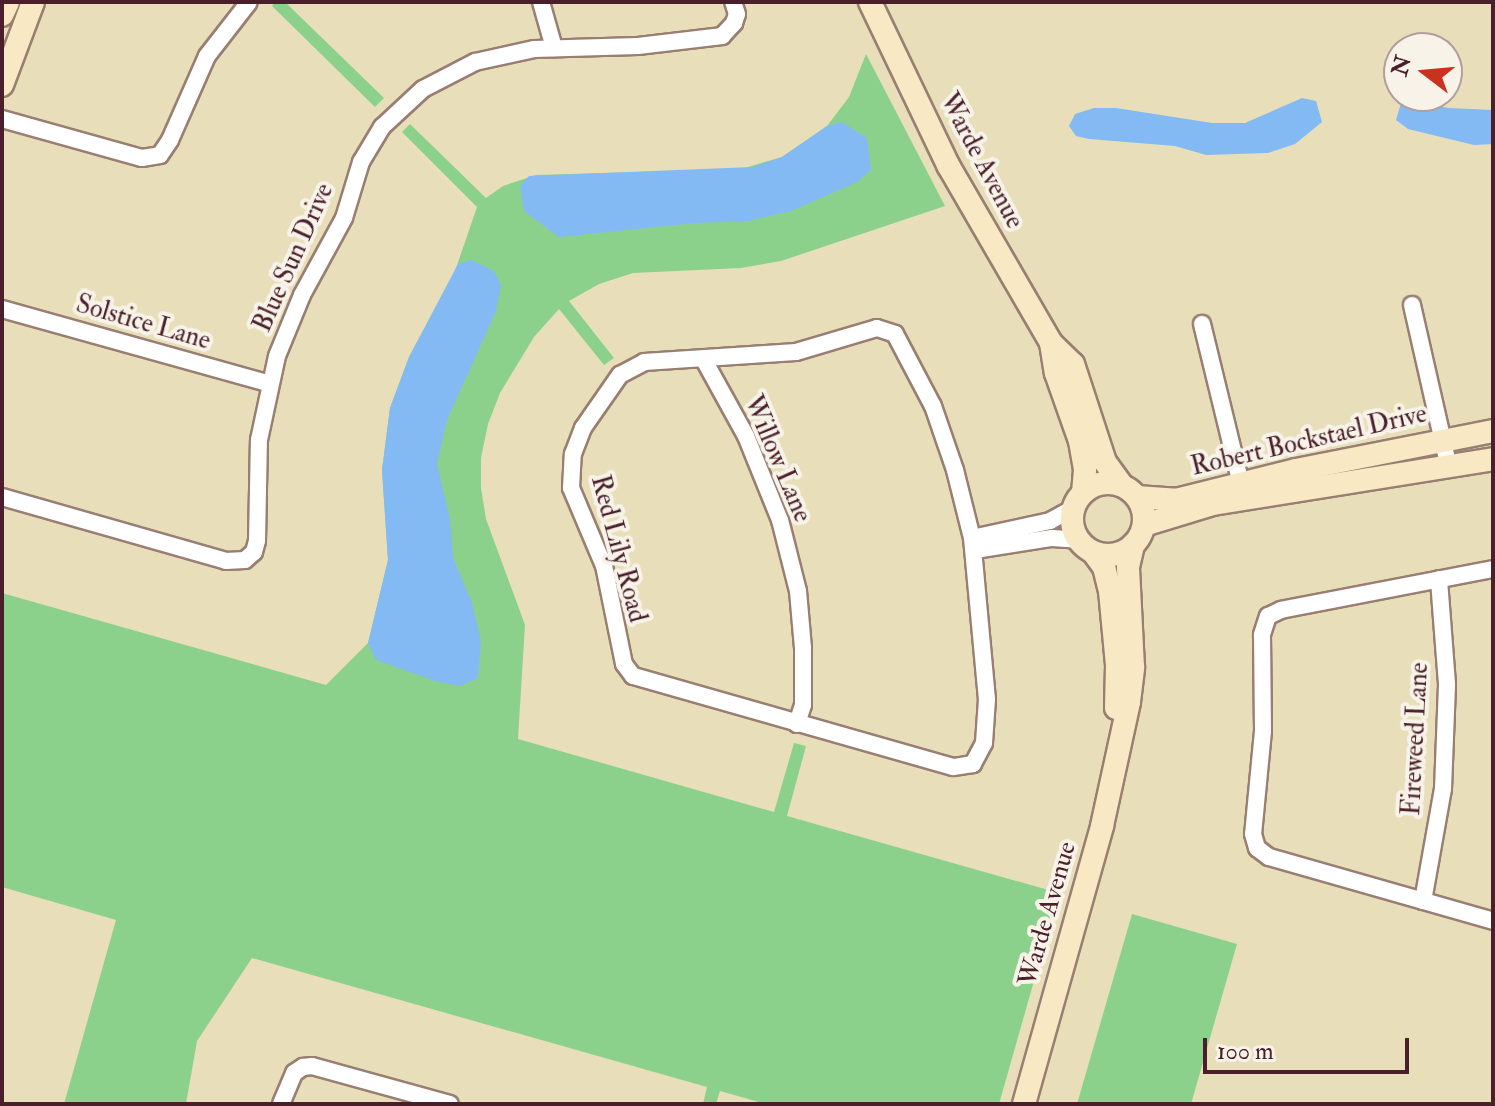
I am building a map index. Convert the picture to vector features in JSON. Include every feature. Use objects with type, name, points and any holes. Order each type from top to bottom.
[{"type":"street","points":[[2,15],[8,2]]},
{"type":"street","points":[[2,85],[33,2]]},
{"type":"street","points":[[2,119],[142,158],[160,155],[170,140],[207,56],[249,2]]},
{"type":"street","points":[[541,2],[554,48]]},
{"type":"street","name":"Blue Sun Drive","points":[[2,497],[226,561],[245,560],[254,552],[257,541],[259,440],[270,384],[287,325],[336,235],[361,162],[382,127],[399,108],[450,73],[500,54],[554,48],[638,46],[722,36],[734,23],[737,14],[733,2]]},
{"type":"street","name":"Warde Avenue","points":[[870,2],[948,165],[1051,343],[1073,364],[1105,462],[1130,491]]},
{"type":"street","points":[[1412,305],[1449,468]]},
{"type":"street","name":"Solstice Lane","points":[[2,309],[270,384]]},
{"type":"street","points":[[1202,324],[1241,484]]},
{"type":"street","name":"Red Lily Road","points":[[877,328],[895,334],[933,406],[955,470],[974,544],[987,699],[984,743],[973,764],[953,767],[633,676],[624,664],[604,566],[571,488],[573,454],[583,428],[620,375],[644,362],[796,352],[877,328]]},
{"type":"street","name":"Warde Avenue","points":[[1051,343],[1056,373],[1080,441],[1084,462],[1078,500]]},
{"type":"street","name":"Willow Lane","points":[[704,360],[746,436],[780,520],[798,591],[803,648],[803,705],[797,724]]},
{"type":"street","name":"Robert Bockstael Drive","points":[[1130,491],[1176,500],[1493,431]]},
{"type":"street","name":"Robert Bockstael Drive","points":[[1138,535],[1213,504],[1493,459]]},
{"type":"street","points":[[1095,484],[1130,491],[1143,510],[1138,535],[1110,555],[1052,538],[974,544],[1050,521],[1095,484]]},
{"type":"street","points":[[1078,500],[1073,530],[1086,546]]},
{"type":"street","name":"Warde Avenue","points":[[1024,1104],[1102,826],[1133,667],[1128,567],[1138,535]]},
{"type":"street","name":"Warde Avenue","points":[[1086,546],[1104,567],[1110,591],[1119,737]]},
{"type":"street","points":[[1493,569],[1281,610],[1268,616],[1262,635],[1263,731],[1253,834],[1257,848],[1269,857],[1493,921]]},
{"type":"street","name":"Fireweed Lane","points":[[1423,901],[1443,789],[1447,684],[1439,579]]},
{"type":"street","points":[[281,1104],[294,1073],[312,1066],[450,1104]]},
{"type":"green space","points":[[275,2],[285,2],[384,98],[375,107],[272,6]]},
{"type":"green space","points":[[866,54],[945,206],[781,261],[741,268],[633,273],[599,284],[569,301],[614,358],[604,365],[559,309],[534,337],[500,393],[488,424],[481,458],[481,488],[486,519],[525,625],[518,739],[774,812],[794,743],[806,746],[787,816],[1059,893],[999,1104],[766,1104],[720,1091],[716,1104],[703,1104],[707,1087],[252,958],[197,1041],[186,1104],[64,1104],[116,920],[2,887],[2,593],[326,685],[368,643],[388,560],[382,470],[390,408],[409,357],[454,274],[477,207],[402,132],[410,124],[486,198],[503,186],[536,175],[741,169],[782,157],[827,126],[849,97]]},
{"type":"green space","points":[[1132,914],[1237,944],[1191,1104],[1077,1104]]},
{"type":"water","points":[[1302,98],[1316,101],[1322,122],[1295,144],[1268,153],[1206,155],[1175,146],[1089,139],[1076,136],[1069,126],[1075,114],[1094,108],[1116,108],[1212,123],[1245,123]]},
{"type":"water","points":[[1493,110],[1493,144],[1474,145],[1408,129],[1396,120],[1398,112]]},
{"type":"water","points":[[842,122],[867,138],[871,170],[857,182],[791,211],[748,221],[695,223],[559,237],[524,211],[520,186],[529,176],[752,167],[782,157],[827,126]]},
{"type":"water","points":[[471,260],[494,271],[501,285],[496,311],[447,420],[437,464],[450,519],[453,558],[472,603],[481,641],[478,678],[460,686],[438,682],[376,660],[368,643],[388,560],[382,470],[390,408],[409,357],[458,264]]}]
